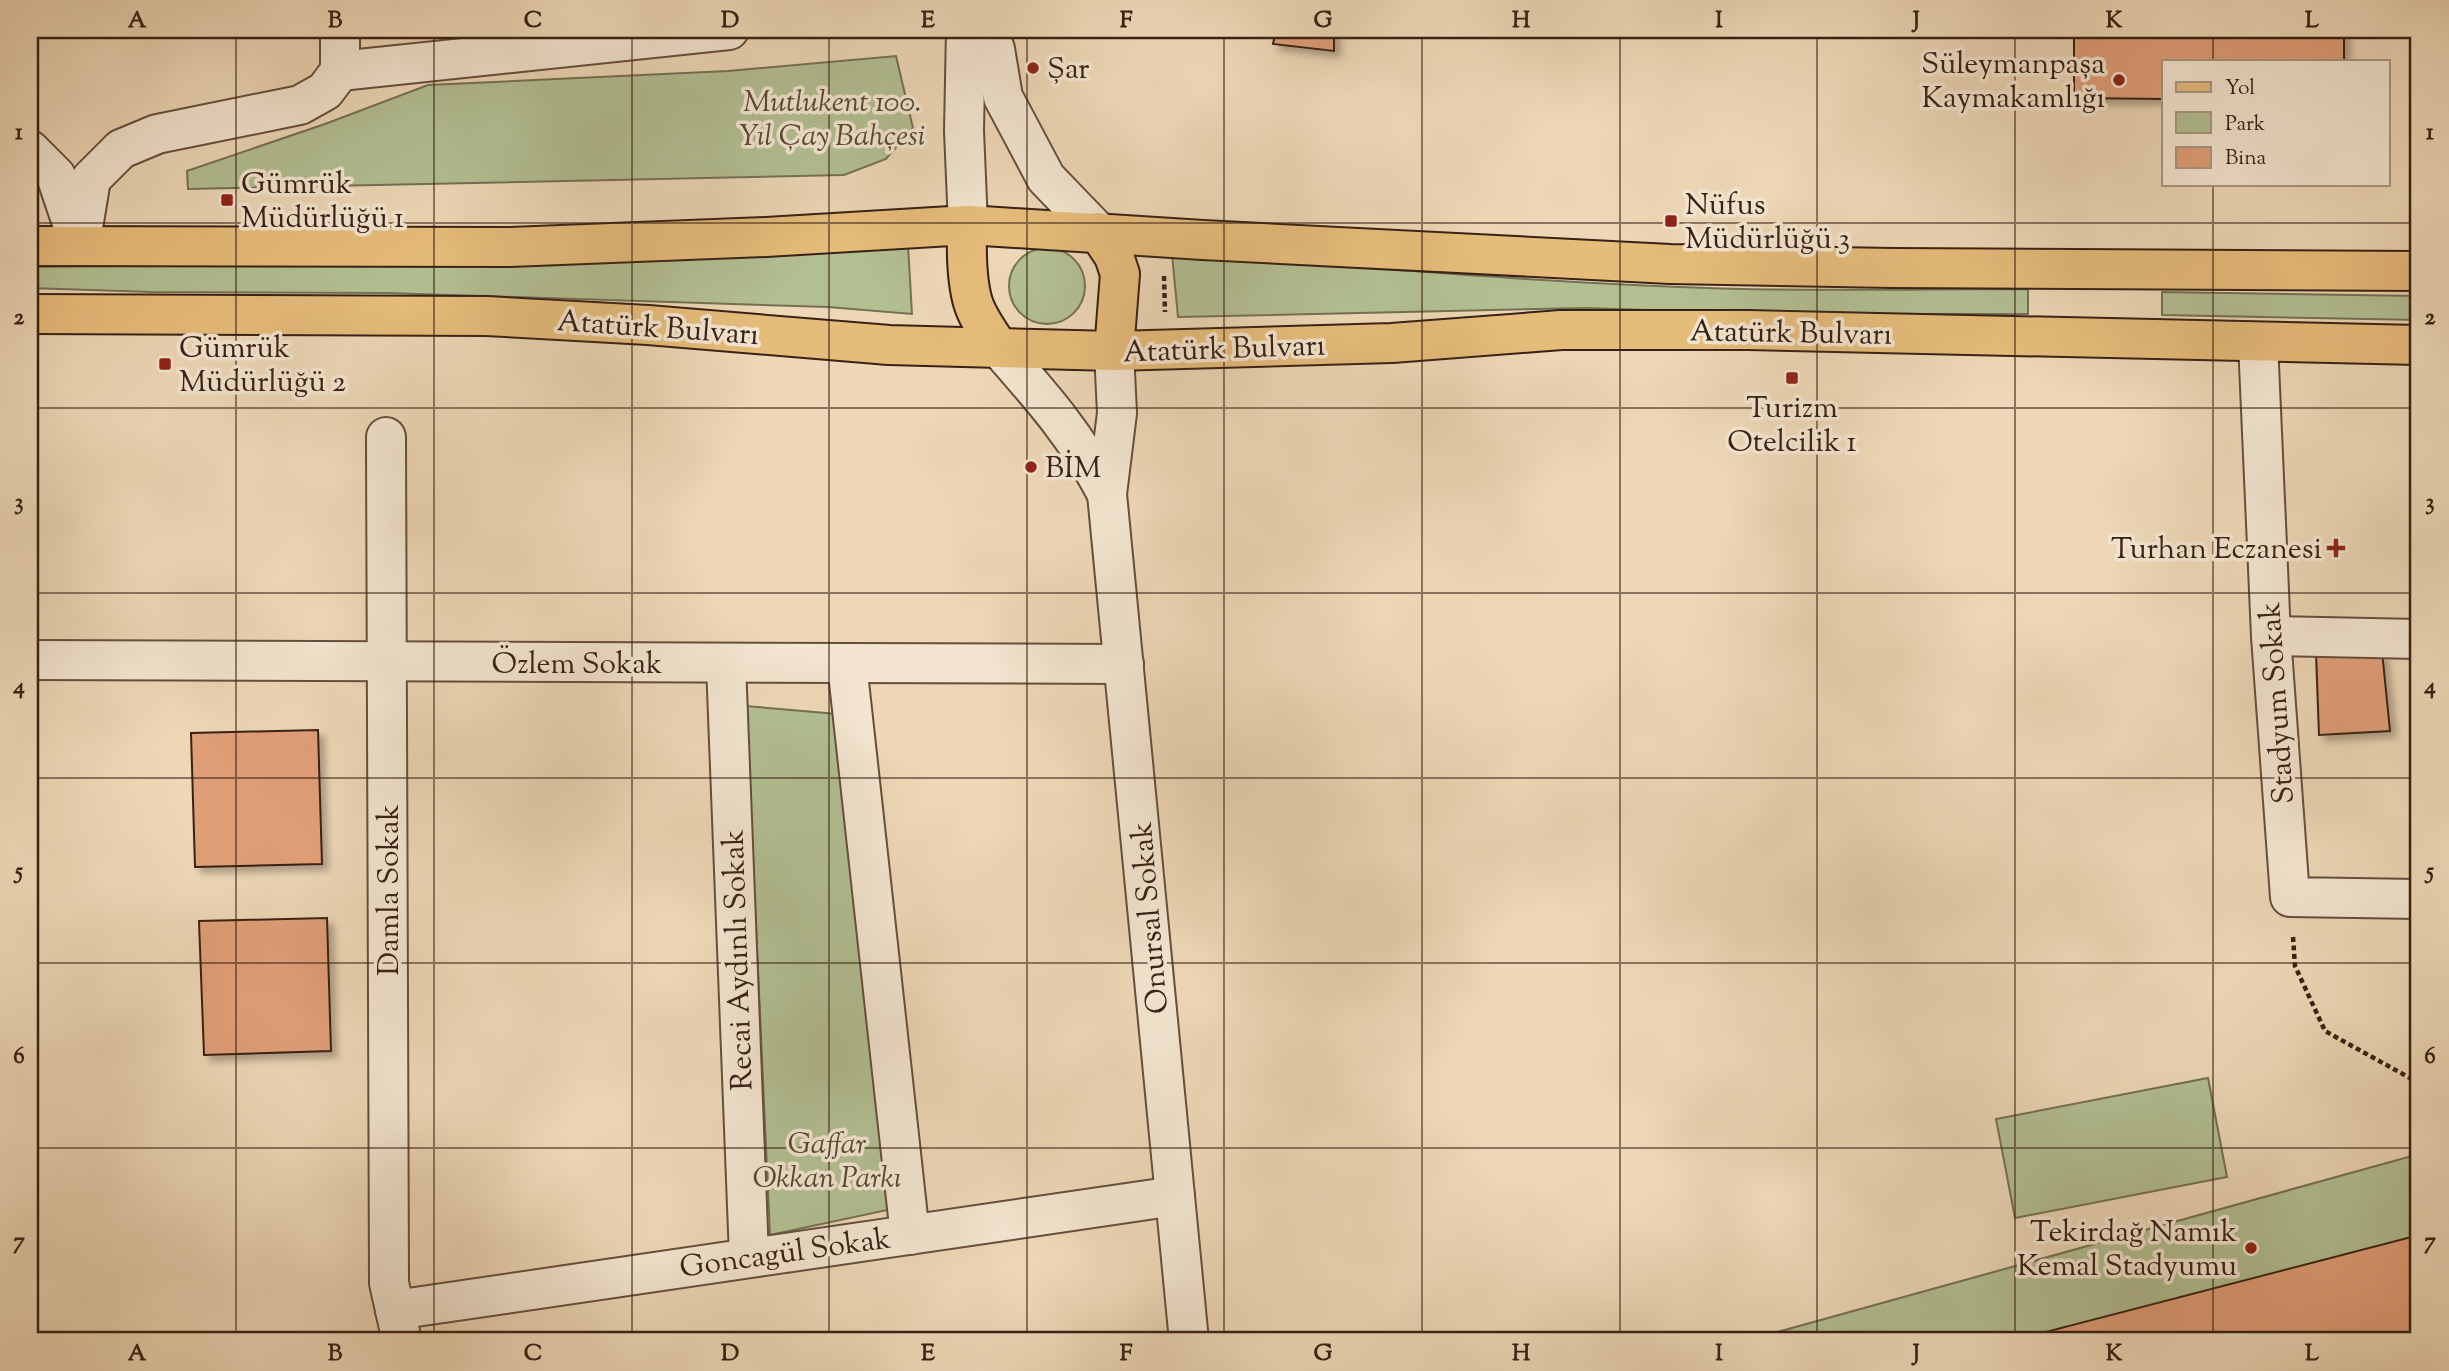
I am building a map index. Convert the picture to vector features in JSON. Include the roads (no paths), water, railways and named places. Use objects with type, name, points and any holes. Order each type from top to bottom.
[{"type":"main road","points":[[968,225],[969,292],[980,320],[999,348]]},
{"type":"main road","points":[[30,246],[510,247],[766,237],[968,225],[1670,264],[2419,271]]},
{"type":"main road","points":[[1098,233],[1114,256],[1120,274],[1114,351]]},
{"type":"main road","name":"Atatürk Bulvarı","points":[[30,314],[486,316],[648,325],[889,345],[1114,351],[1392,343],[1561,330],[1761,330],[2419,345]]},
{"type":"street","points":[[80,246],[91,179],[121,149],[157,134],[300,105],[325,91],[340,71],[340,30]]},
{"type":"street","points":[[340,71],[729,30]]},
{"type":"street","points":[[966,30],[964,131],[968,225]]},
{"type":"street","points":[[986,30],[995,49],[1003,97],[1046,178],[1098,233]]},
{"type":"street","points":[[30,150],[56,176],[80,246]]},
{"type":"street","name":"Stadyum Sokak","points":[[2258,342],[2271,636],[2290,897],[2419,899]]},
{"type":"street","points":[[999,348],[1057,414],[1087,457],[1107,494]]},
{"type":"street","points":[[1107,494],[1116,427],[1114,351]]},
{"type":"street","name":"Damla Sokak","points":[[386,437],[389,1283],[398,1325]]},
{"type":"street","name":"Onursal Sokak","points":[[1107,494],[1189,1341]]},
{"type":"street","points":[[2271,636],[2419,639]]},
{"type":"street","name":"Özlem Sokak","points":[[30,660],[1124,664]]},
{"type":"street","name":"Recai Aydınlı Sokak","points":[[726,664],[749,1256]]},
{"type":"street","points":[[847,664],[910,1235]]},
{"type":"street","name":"Goncagül Sokak","points":[[398,1325],[749,1256],[1175,1196]]},
{"type":"place","name":"Şar","points":[[1033,68]]},
{"type":"place","name":"Süleymanpaşa Kaymakamlığı","points":[[2119,80]]},
{"type":"place","name":"Gümrük Müdürlüğü 1","points":[[227,200]]},
{"type":"place","name":"Nüfus Müdürlüğü 3","points":[[1671,221]]},
{"type":"place","name":"Gümrük Müdürlüğü 2","points":[[165,364]]},
{"type":"place","name":"Turizm Otelcilik 1","points":[[1792,378]]},
{"type":"place","name":"BİM","points":[[1031,467]]},
{"type":"place","name":"Turhan Eczanesi","points":[[2336,548]]},
{"type":"place","name":"Tekirdağ Namık Kemal Stadyumu","points":[[2251,1248]]},
{"type":"park label","name":"Mutlukent 100. Yıl Çay Bahçesi","points":[[832,118]]},
{"type":"park label","name":"Gaffar Okkan Parkı","points":[[827,1160]]}]
